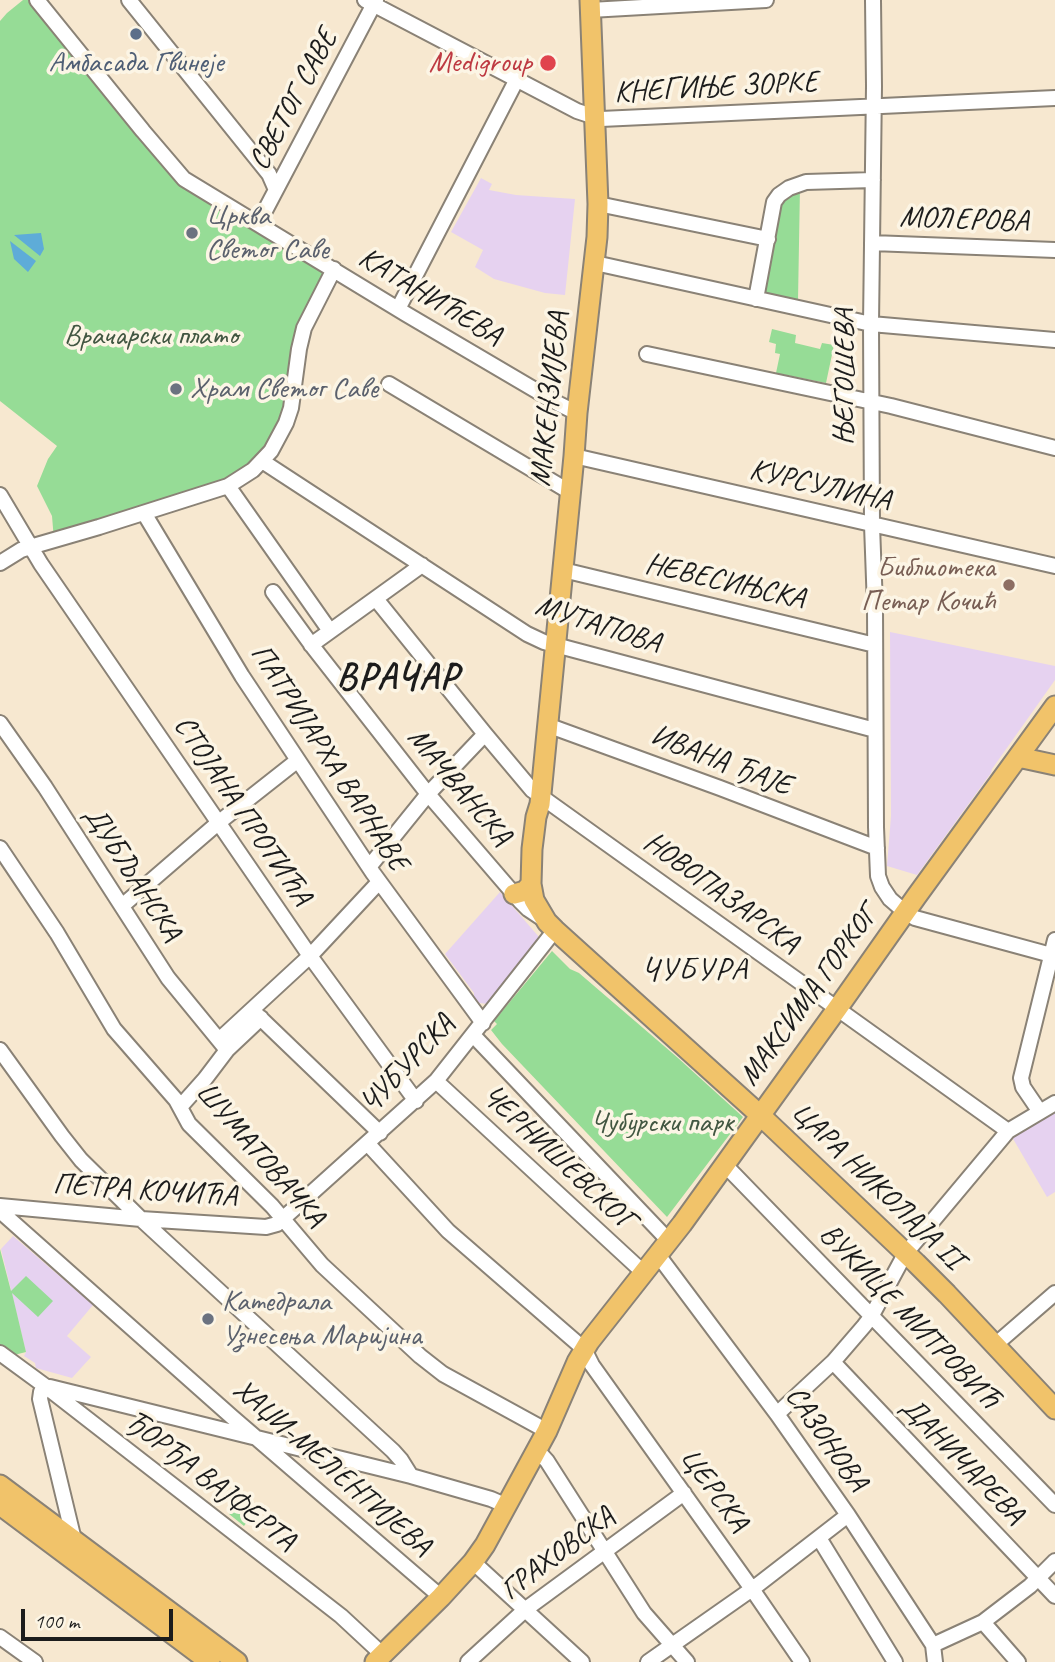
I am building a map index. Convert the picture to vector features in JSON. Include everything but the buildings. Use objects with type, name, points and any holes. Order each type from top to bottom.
[{"type":"main road","name":"МАКЕНЗИЈЕВА","points":[[551,926],[534,900],[531,884],[532,849],[540,800],[577,413],[595,263],[598,204],[590,5]]},
{"type":"main road","name":"МАКСИМА ГОРКОГ","points":[[379,1658],[473,1562],[547,1431],[584,1349],[725,1165],[1055,706]]},
{"type":"main road","points":[[1018,757],[1055,765]]},
{"type":"main road","name":"МАКЕНЗИЈЕВА","points":[[540,800],[545,822],[543,871],[551,926]]},
{"type":"main road","points":[[514,894],[525,891],[531,884]]},
{"type":"main road","name":"ЦАРА НИКОЛАЈА II","points":[[551,926],[760,1115],[947,1294],[1055,1409]]},
{"type":"main road","points":[[0,1485],[237,1662]]},
{"type":"main road","points":[[0,1505],[210,1662]]},
{"type":"street","name":"КАТАНИЋЕВА","points":[[37,0],[184,178],[398,309],[577,413]]},
{"type":"street","points":[[130,0],[269,174],[276,190]]},
{"type":"street","points":[[590,5],[766,0]]},
{"type":"street","name":"ЊЕГОШЕВА","points":[[873,0],[871,324],[877,848],[878,876],[890,899],[905,912]]},
{"type":"street","name":"СВЕТОГ САВЕ","points":[[258,224],[372,2]]},
{"type":"street","name":"КНЕГИЊЕ ЗОРКЕ","points":[[372,2],[577,111],[606,120],[1055,98]]},
{"type":"street","points":[[398,309],[517,79]]},
{"type":"street","points":[[269,174],[280,174],[286,170]]},
{"type":"street","name":"МОЛЕРОВА","points":[[756,299],[775,200],[789,188],[806,182],[873,180]]},
{"type":"street","points":[[598,204],[768,239]]},
{"type":"street","name":"МОЛЕРОВА","points":[[872,243],[1055,250]]},
{"type":"street","points":[[595,263],[871,324],[1055,340]]},
{"type":"street","points":[[0,563],[21,550],[228,486],[262,461],[274,446],[286,423],[304,328],[334,269]]},
{"type":"street","points":[[647,354],[872,402],[1055,447]]},
{"type":"street","points":[[389,384],[570,492]]},
{"type":"street","name":"КУРСУЛИНА","points":[[574,456],[1055,566]]},
{"type":"street","name":"МУТАПОВА","points":[[262,461],[527,634],[555,646],[875,730]]},
{"type":"street","points":[[228,486],[330,631]]},
{"type":"street","name":"СТОЈАНА ПРОТИЋА","points":[[0,495],[41,564],[218,822],[310,956],[416,1101]]},
{"type":"street","name":"ПАТРИЈАРХА ВАРНАВЕ","points":[[144,513],[242,676],[379,882],[483,1023]]},
{"type":"street","points":[[312,645],[422,565]]},
{"type":"street","name":"НЕВЕСИЊСКА","points":[[562,570],[875,645]]},
{"type":"street","name":"МАЧВАНСКА","points":[[273,592],[428,794],[514,894],[528,909],[551,926]]},
{"type":"street","name":"НОВОПАЗАРСКА","points":[[376,599],[540,800],[1008,1131]]},
{"type":"street","name":"ДУБЉАНСКА","points":[[0,723],[45,787],[168,978],[223,1045]]},
{"type":"street","name":"ИВАНА ЂАЈЕ","points":[[547,725],[877,848]]},
{"type":"street","points":[[369,867],[428,794],[485,734]]},
{"type":"street","points":[[122,906],[218,822],[299,760]]},
{"type":"street","name":"ШУМАТОВАЧКА","points":[[0,848],[57,933],[114,1029],[180,1107],[189,1124],[284,1219],[334,1278],[430,1365],[547,1431]]},
{"type":"street","points":[[180,1107],[205,1079],[223,1045],[256,1014],[379,882]]},
{"type":"street","points":[[905,912],[915,918],[1053,956]]},
{"type":"street","name":"ЧУБУРСКА","points":[[284,1219],[436,1082],[483,1023],[551,926]]},
{"type":"street","points":[[1040,1112],[1023,1087],[1021,1078],[1055,940]]},
{"type":"street","points":[[256,1014],[380,1133]]},
{"type":"street","name":"САЗОНОВА","points":[[473,1035],[664,1248],[933,1645],[935,1662]]},
{"type":"street","points":[[0,1050],[71,1148],[141,1219],[393,1451],[411,1476]]},
{"type":"street","name":"ЧЕРНИШЕВСКОГ","points":[[436,1082],[644,1273]]},
{"type":"street","points":[[777,1414],[833,1362],[872,1317],[905,1254],[1008,1131],[1055,1104]]},
{"type":"street","name":"ЦЕРСКА","points":[[368,1144],[448,1231],[584,1349],[592,1365],[802,1662]]},
{"type":"street","name":"ВУКИЦЕ МИТРОВИЋ","points":[[725,1165],[1055,1505]]},
{"type":"street","name":"ПЕТРА КОЧИЋА","points":[[0,1208],[266,1227],[284,1219]]},
{"type":"street","name":"ХАЏИ-МЕЛЕНТИЈЕВА","points":[[0,1208],[258,1439],[441,1597]]},
{"type":"street","points":[[995,1345],[1055,1293]]},
{"type":"street","name":"ЂОРЂА ВАЈФЕРТА","points":[[0,1353],[341,1616],[363,1637],[379,1658]]},
{"type":"street","name":"ДАНИЧАРЕВА","points":[[833,1362],[1055,1596]]},
{"type":"street","points":[[74,1540],[40,1399],[46,1386],[411,1476],[507,1506]]},
{"type":"street","points":[[537,1450],[547,1461],[644,1613],[687,1662]]},
{"type":"street","name":"ГРАХОВСКА","points":[[468,1662],[526,1609],[684,1493]]},
{"type":"street","points":[[648,1662],[752,1589],[848,1516]]},
{"type":"street","points":[[819,1538],[895,1662]]},
{"type":"street","points":[[943,1662],[933,1645],[982,1622],[1038,1579],[1055,1561]]},
{"type":"street","points":[[473,1562],[582,1662]]},
{"type":"street","points":[[982,1622],[1018,1662]]},
{"type":"street","points":[[0,1637],[34,1662]]},
{"type":"shaded area","points":[[481,178],[492,184],[489,190],[516,195],[575,199],[565,295],[545,293],[494,279],[475,267],[483,250],[451,232]]},
{"type":"shaded area","points":[[890,632],[1055,666],[1055,680],[917,875],[887,866],[891,816]]},
{"type":"shaded area","points":[[500,892],[539,937],[488,1004],[479,1003],[445,954]]},
{"type":"shaded area","points":[[1055,1112],[1055,1192],[1047,1197],[1012,1137]]},
{"type":"shaded area","points":[[13,1236],[93,1305],[67,1336],[91,1357],[72,1378],[36,1368],[35,1363],[24,1356],[26,1352],[1,1249]]},
{"type":"green space","name":"Врачарски плато","points":[[23,0],[28,0],[180,184],[331,275],[309,316],[286,423],[241,479],[54,540],[52,516],[37,486],[48,459],[57,446],[0,401],[0,21]]},
{"type":"green space","points":[[800,187],[798,300],[761,292],[780,201]]},
{"type":"green space","points":[[772,329],[796,335],[795,343],[820,349],[822,343],[834,345],[826,383],[776,373],[780,354],[775,353],[776,344],[769,342]]},
{"type":"green space","name":"Чубурски парк","points":[[552,951],[743,1117],[667,1217],[491,1030],[497,1024],[494,1021]]},
{"type":"green space","points":[[0,1249],[11,1291],[26,1276],[53,1301],[38,1317],[12,1293],[26,1352],[10,1356],[0,1349]]},
{"type":"green space","points":[[242,1498],[256,1510],[244,1526],[229,1514]]},
{"type":"water","points":[[41,233],[44,249],[40,256],[14,235]]},
{"type":"water","points":[[10,241],[36,261],[28,272],[14,259]]},
{"type":"place","name":"Амбасада Гвинеје","points":[[136,34]]},
{"type":"place","name":"Medigroup","points":[[548,63]]},
{"type":"place","name":"Црква Светог Саве","points":[[192,233]]},
{"type":"place","name":"Храм Светог Саве","points":[[176,389]]},
{"type":"place","name":"Библиотека Петар Кочић","points":[[1009,585]]},
{"type":"place","name":"Катедрала Узнесења Маријина","points":[[208,1319]]},
{"type":"district","name":"ВРАЧАР","points":[[398,678]]},
{"type":"district","name":"ЧУБУРА","points":[[695,971]]}]
